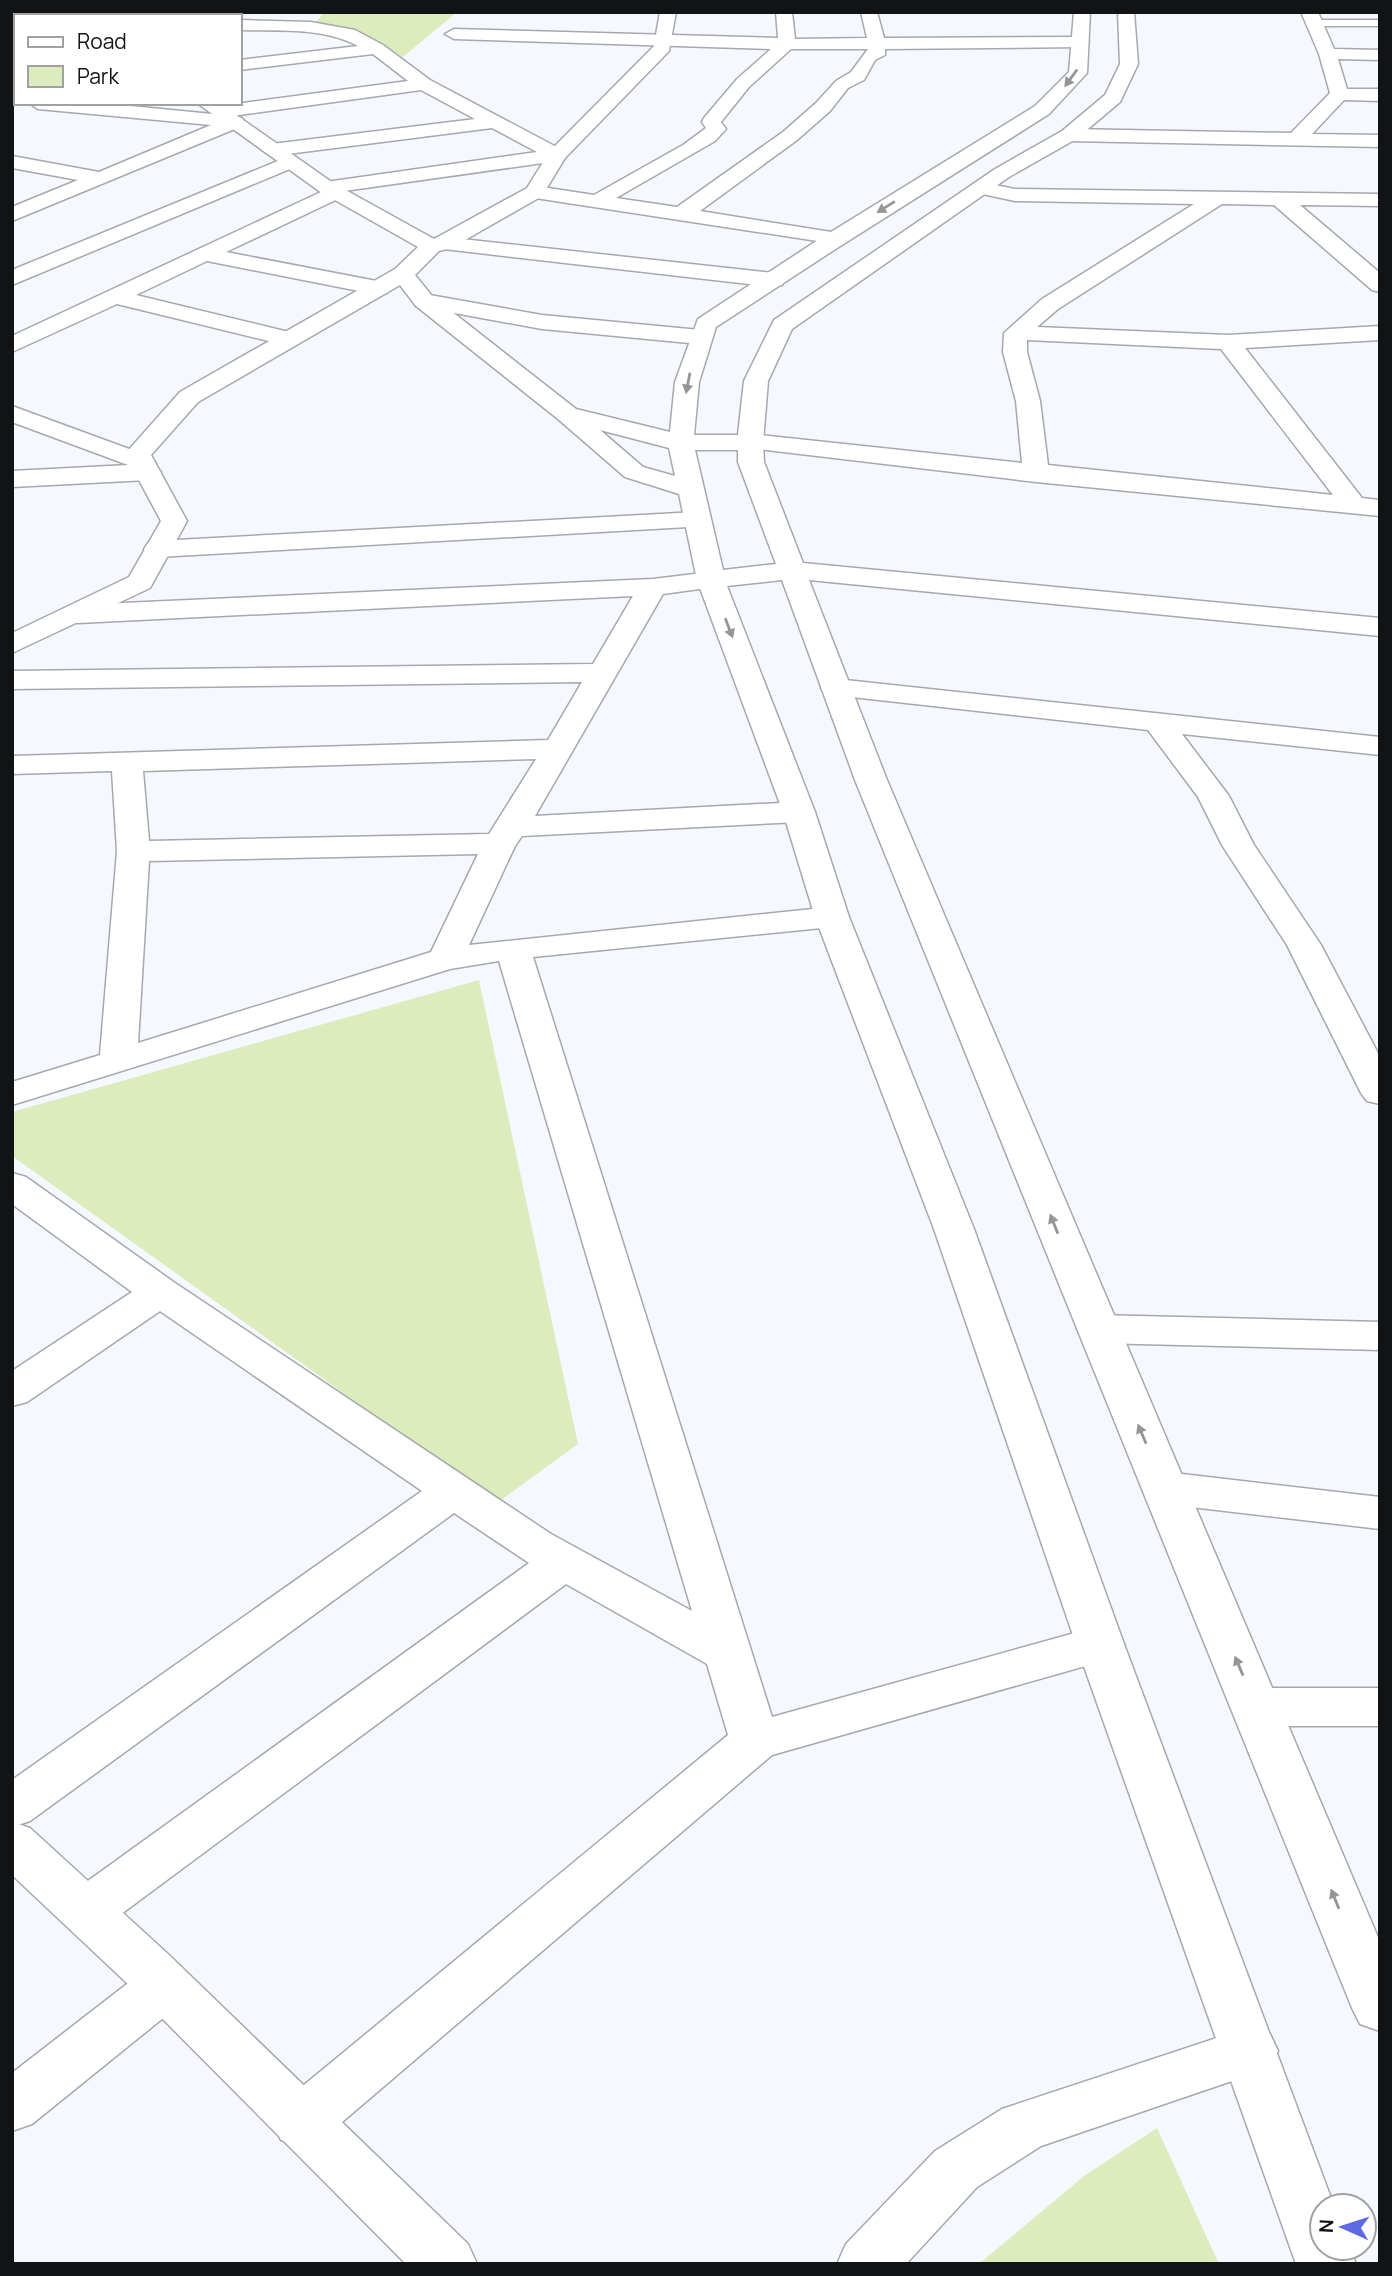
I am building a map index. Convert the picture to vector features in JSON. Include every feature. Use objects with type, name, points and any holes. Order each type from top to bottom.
[{"type":"street","points":[[12,644],[140,582],[174,521],[138,454],[189,397],[403,274],[437,245],[535,192],[557,155],[663,47],[668,12]]},
{"type":"street","points":[[783,12],[787,44]]},
{"type":"street","points":[[681,214],[759,162],[825,105],[844,80],[858,76],[869,56],[876,55],[877,43],[869,12]]},
{"type":"street","points":[[1126,12],[1129,64],[1113,97],[1069,135],[980,188],[782,325],[756,381],[750,442],[751,462],[871,780],[1098,1329],[1256,1707],[1364,1933],[1380,2008]]},
{"type":"street","points":[[1311,17],[1328,54],[1339,94]]},
{"type":"street","points":[[242,25],[316,20],[412,67],[424,84],[557,155]]},
{"type":"street","points":[[470,20],[449,38],[877,43],[1081,27],[1077,73],[1042,110],[837,238],[706,324],[688,382],[681,443],[711,580],[799,812],[832,917],[954,1229],[1100,1644],[1326,2264]]},
{"type":"street","points":[[598,201],[711,135],[716,129],[711,122],[743,83],[787,44]]},
{"type":"street","points":[[242,65],[377,49]]},
{"type":"street","points":[[1328,54],[1380,55]]},
{"type":"street","points":[[78,105],[220,112],[424,84]]},
{"type":"street","points":[[1296,139],[1339,94],[1380,95]]},
{"type":"street","points":[[220,112],[331,190],[437,245],[774,280]]},
{"type":"street","points":[[12,215],[100,178],[220,112]]},
{"type":"street","points":[[272,150],[495,122]]},
{"type":"street","points":[[1069,135],[1380,141]]},
{"type":"street","points":[[12,345],[207,255],[331,190],[557,155]]},
{"type":"street","points":[[12,162],[100,178]]},
{"type":"street","points":[[12,278],[290,162]]},
{"type":"street","points":[[980,188],[1015,195],[1380,200]]},
{"type":"street","points":[[535,192],[837,238]]},
{"type":"street","points":[[1037,474],[1028,401],[1015,352],[1016,333],[1051,303],[1217,198]]},
{"type":"street","points":[[1279,198],[1380,285]]},
{"type":"street","points":[[207,255],[379,288]]},
{"type":"street","points":[[403,274],[424,300],[567,414],[634,472],[693,504]]},
{"type":"street","points":[[117,298],[289,339]]},
{"type":"street","points":[[424,300],[542,322],[701,337]]},
{"type":"street","points":[[1016,333],[1228,342],[1380,333]]},
{"type":"street","points":[[1228,342],[1367,507]]},
{"type":"street","points":[[12,413],[145,467]]},
{"type":"street","points":[[567,414],[681,443],[750,442],[1367,507]]},
{"type":"street","points":[[12,479],[145,467]]},
{"type":"street","points":[[158,549],[693,504]]},
{"type":"street","points":[[78,614],[653,587],[793,570],[1380,627]]},
{"type":"street","points":[[445,959],[506,836],[653,587]]},
{"type":"street","points":[[12,680],[602,673]]},
{"type":"street","points":[[836,688],[1380,746]]},
{"type":"street","points":[[1157,723],[1213,796],[1238,845],[1304,945],[1380,1093]]},
{"type":"street","points":[[12,765],[557,749]]},
{"type":"street","points":[[118,1062],[133,851],[127,762]]},
{"type":"street","points":[[133,851],[506,836],[799,812]]},
{"type":"street","points":[[12,1094],[445,959],[513,949],[832,917]]},
{"type":"street","points":[[513,949],[755,1741]]},
{"type":"street","points":[[12,1185],[160,1292],[535,1546],[729,1654]]},
{"type":"street","points":[[12,1392],[160,1292]]},
{"type":"street","points":[[1098,1329],[1380,1336]]},
{"type":"street","points":[[1165,1488],[1380,1513]]},
{"type":"street","points":[[12,1807],[454,1491]]},
{"type":"street","points":[[86,1911],[565,1561]]},
{"type":"street","points":[[301,2122],[755,1741],[1100,1644]]},
{"type":"street","points":[[1256,1707],[1380,1707]]},
{"type":"street","points":[[12,1843],[164,1986],[447,2264]]},
{"type":"street","points":[[12,2106],[164,1986]]},
{"type":"street","points":[[867,2264],[956,2169],[1022,2127],[1250,2051]]},
{"type":"lane","points":[[1311,17],[1380,23]]},
{"type":"green space","points":[[324,12],[457,12],[403,57],[363,33],[316,22]]},
{"type":"green space","points":[[479,980],[578,1444],[497,1503],[12,1156],[12,1112]]},
{"type":"green space","points":[[1157,2128],[1219,2264],[979,2264],[1084,2176]]}]
